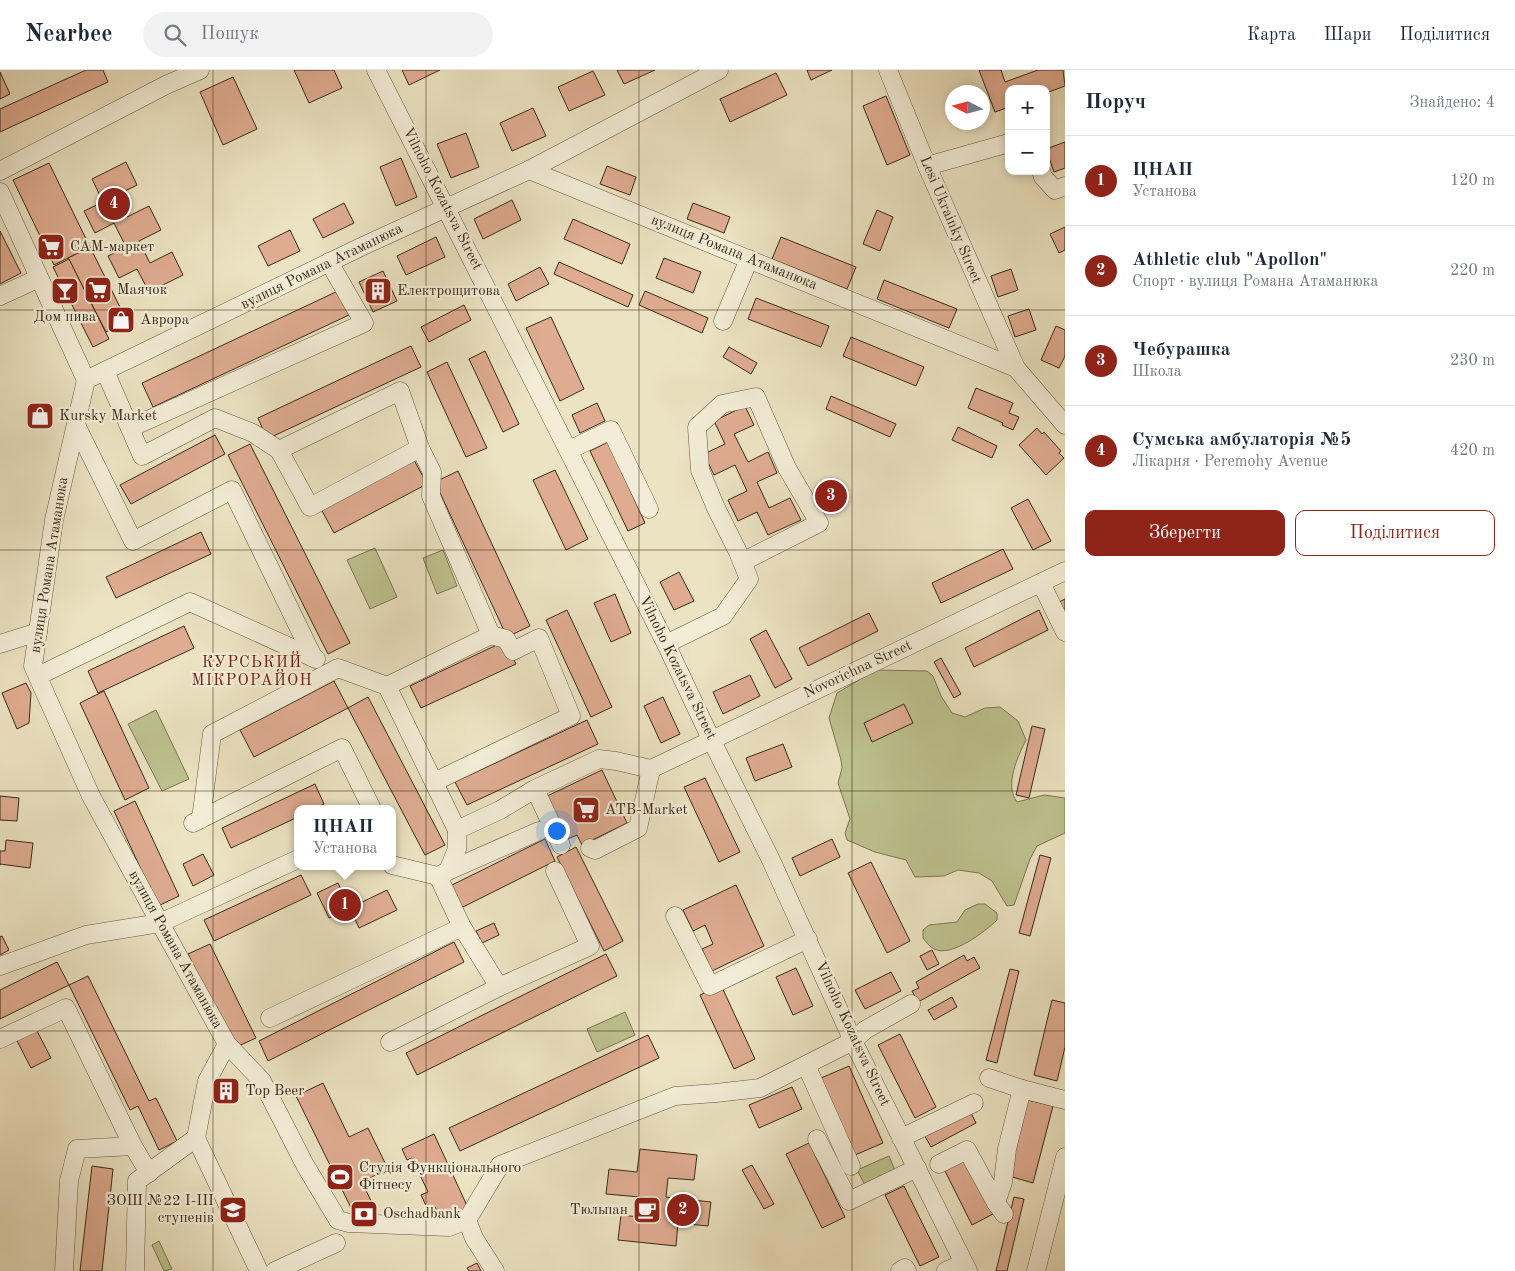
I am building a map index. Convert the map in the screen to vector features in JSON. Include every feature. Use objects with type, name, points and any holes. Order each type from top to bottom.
[{"type":"street","points":[[0,171],[166,85],[200,70]]},
{"type":"street","name":"Vilnoho Kozatsva Street","points":[[376,70],[666,644],[770,858],[853,1041],[966,1267]]},
{"type":"street","points":[[529,170],[719,70]]},
{"type":"street","name":"Lesi Ukrainky Street","points":[[888,70],[927,166],[1016,368]]},
{"type":"street","points":[[927,166],[1005,144]]},
{"type":"street","name":"вулиця Романа Атаманюка","points":[[467,1220],[450,1227],[349,1223],[338,1220],[305,1165],[262,1081],[227,1044],[91,796],[33,666],[54,520],[86,380],[329,262],[529,170],[1016,368],[1059,411],[1065,425]]},
{"type":"street","points":[[1042,175],[1062,191]]},
{"type":"street","points":[[0,192],[86,380]]},
{"type":"street","points":[[723,321],[749,260]]},
{"type":"street","points":[[130,428],[364,323],[329,262]]},
{"type":"street","points":[[0,296],[39,278]]},
{"type":"street","points":[[105,371],[142,456],[215,418],[253,433],[279,450],[310,507],[420,448]]},
{"type":"street","points":[[279,450],[400,391],[420,448],[432,472],[431,496],[491,635]]},
{"type":"street","points":[[666,644],[723,616],[749,579],[700,470],[697,427],[722,404],[756,397],[787,468],[819,523],[742,562]]},
{"type":"street","points":[[76,425],[133,541],[232,490],[313,657]]},
{"type":"street","points":[[569,450],[611,430],[649,509]]},
{"type":"street","name":"Novorichna Street","points":[[651,769],[1065,571]]},
{"type":"street","points":[[1041,582],[1065,632]]},
{"type":"street","points":[[38,676],[190,602],[338,668],[388,686],[457,830],[457,849],[443,874],[462,927],[499,987]]},
{"type":"street","points":[[0,644],[38,632]]},
{"type":"street","points":[[388,686],[491,635],[506,639],[513,651],[539,638],[571,716],[434,782]]},
{"type":"street","points":[[338,668],[212,734],[195,822],[342,748],[370,805]]},
{"type":"street","points":[[457,830],[500,810],[535,789],[599,759],[651,769],[638,828],[595,850],[590,848]]},
{"type":"street","points":[[535,789],[561,845]]},
{"type":"street","points":[[396,861],[443,874],[538,831]]},
{"type":"street","points":[[0,966],[86,935],[160,923],[294,862]]},
{"type":"street","points":[[390,1042],[499,987],[590,946],[555,872]]},
{"type":"street","points":[[675,916],[710,986],[808,939]]},
{"type":"street","points":[[270,1018],[462,927]]},
{"type":"street","points":[[495,1271],[474,1238],[467,1220],[500,1165],[675,1096],[760,1088],[853,1041],[865,1030],[911,1004]]},
{"type":"street","points":[[0,1039],[66,1008],[133,1146],[149,1172]]},
{"type":"street","points":[[227,1044],[207,1081],[196,1138],[259,1271]]},
{"type":"street","points":[[806,1065],[852,1166]]},
{"type":"street","points":[[988,1078],[1022,1090],[1065,1100]]},
{"type":"street","points":[[939,1164],[967,1150],[1000,1209],[1007,1149],[1022,1090]]},
{"type":"street","points":[[901,1138],[974,1103]]},
{"type":"street","points":[[135,1271],[138,1181],[196,1138]]},
{"type":"street","points":[[817,1139],[848,1201],[916,1168]]},
{"type":"street","points":[[64,1271],[69,1181],[77,1149],[133,1146]]},
{"type":"street","points":[[1036,1271],[1065,1157]]},
{"type":"street","points":[[275,1271],[336,1243]]},
{"type":"street","points":[[946,1271],[966,1267]]},
{"type":"street","points":[[900,1271],[905,1268],[907,1271]]},
{"type":"green space","points":[[375,548],[397,597],[370,609],[347,560]]},
{"type":"green space","points":[[443,550],[457,586],[437,594],[423,558]]},
{"type":"green space","points":[[876,670],[927,671],[933,676],[941,696],[952,713],[965,717],[985,708],[1000,707],[1018,721],[1026,740],[1016,762],[1012,779],[1013,795],[1017,802],[1044,795],[1065,798],[1065,833],[1037,846],[1030,859],[1014,905],[1007,906],[992,881],[979,873],[958,870],[944,876],[915,877],[906,860],[875,852],[847,840],[845,833],[850,819],[838,783],[842,768],[841,760],[829,718],[837,693]]},
{"type":"green space","points":[[156,710],[189,779],[162,791],[128,724]]},
{"type":"green space","points":[[978,904],[985,904],[997,913],[997,920],[968,942],[959,947],[941,951],[934,949],[923,938],[923,930],[929,925],[957,922],[965,910]]},
{"type":"green space","points":[[625,1012],[635,1035],[597,1052],[587,1029]]},
{"type":"green space","points":[[889,1156],[896,1173],[866,1187],[857,1170]]},
{"type":"green space","points":[[159,1241],[172,1269],[164,1271],[152,1245]]},
{"type":"building","points":[[86,70],[103,70],[108,82],[0,132],[0,109]]},
{"type":"building","points":[[294,70],[334,70],[342,88],[309,103]]},
{"type":"building","points":[[402,70],[440,70],[409,85]]},
{"type":"building","points":[[617,70],[655,70],[624,84]]},
{"type":"building","points":[[807,70],[832,70],[811,80]]},
{"type":"building","points":[[979,70],[1001,70],[1005,82],[1038,70],[1063,70],[1065,86],[1050,92],[1050,85],[1005,85],[1005,108],[995,112],[990,99],[990,85],[985,85]]},
{"type":"building","points":[[593,71],[605,95],[569,111],[558,87]]},
{"type":"building","points":[[0,72],[10,94],[0,99]]},
{"type":"building","points":[[776,73],[787,95],[730,122],[720,99]]},
{"type":"building","points":[[233,77],[257,129],[223,145],[200,92]]},
{"type":"building","points":[[886,96],[910,155],[887,165],[863,106]]},
{"type":"building","points":[[533,108],[546,136],[512,151],[500,123]]},
{"type":"building","points":[[466,133],[479,167],[451,178],[437,144]]},
{"type":"building","points":[[1065,142],[1065,168],[1054,172],[1050,160],[1050,148]]},
{"type":"building","points":[[401,158],[417,197],[396,206],[380,167]]},
{"type":"building","points":[[126,162],[137,185],[117,195],[127,217],[149,206],[161,230],[139,241],[150,263],[172,252],[183,275],[149,292],[137,269],[119,278],[108,256],[126,247],[114,223],[95,233],[84,211],[103,202],[92,179]]},
{"type":"building","points":[[49,163],[90,247],[54,265],[13,180]]},
{"type":"building","points":[[607,166],[636,177],[630,195],[600,184]]},
{"type":"building","points":[[512,200],[521,220],[483,239],[474,219]]},
{"type":"building","points":[[344,203],[354,223],[323,238],[313,219]]},
{"type":"building","points":[[693,203],[730,217],[724,233],[687,219]]},
{"type":"building","points":[[877,210],[893,217],[880,251],[863,244]]},
{"type":"building","points":[[573,219],[630,244],[622,264],[564,239]]},
{"type":"building","points":[[1065,227],[1065,250],[1059,253],[1050,234]]},
{"type":"building","points":[[290,230],[300,251],[268,266],[258,246]]},
{"type":"building","points":[[0,231],[21,273],[0,284]]},
{"type":"building","points":[[436,237],[445,257],[406,275],[397,256]]},
{"type":"building","points":[[781,237],[856,267],[847,289],[772,259]]},
{"type":"building","name":"Маячок","points":[[90,247],[127,321],[106,332],[68,258]]},
{"type":"building","points":[[664,258],[701,272],[693,293],[656,278]]},
{"type":"building","points":[[69,259],[109,339],[93,347],[53,267]]},
{"type":"building","points":[[559,262],[633,295],[628,307],[554,274]]},
{"type":"building","points":[[540,267],[549,284],[516,301],[508,284]]},
{"type":"building","points":[[1011,269],[1018,290],[998,297],[991,276]]},
{"type":"building","name":"Електрощитова","points":[[383,271],[397,301],[373,312],[359,282]]},
{"type":"building","points":[[884,280],[957,309],[949,328],[877,299]]},
{"type":"building","points":[[338,291],[349,315],[153,407],[142,383]]},
{"type":"building","points":[[645,291],[708,318],[702,333],[639,305]]},
{"type":"building","points":[[756,298],[829,326],[821,347],[748,319]]},
{"type":"building","points":[[464,305],[471,320],[429,342],[421,327]]},
{"type":"building","points":[[1029,309],[1036,330],[1015,337],[1008,316]]},
{"type":"building","points":[[551,317],[584,389],[560,401],[526,328]]},
{"type":"building","points":[[1056,326],[1065,330],[1065,356],[1059,368],[1041,360]]},
{"type":"building","points":[[851,337],[924,367],[916,386],[843,356]]},
{"type":"building","points":[[411,346],[421,367],[267,439],[258,418]]},
{"type":"building","points":[[729,347],[757,363],[751,374],[723,357]]},
{"type":"building","points":[[485,351],[519,424],[503,432],[469,359]]},
{"type":"building","points":[[447,362],[487,448],[466,457],[427,372]]},
{"type":"building","points":[[976,388],[1013,403],[1009,413],[1019,417],[1013,430],[1002,425],[1003,423],[968,408]]},
{"type":"building","points":[[831,396],[896,424],[890,437],[826,409]]},
{"type":"building","points":[[597,403],[605,421],[580,433],[572,415]]},
{"type":"building","points":[[745,406],[754,425],[734,434],[748,462],[768,452],[777,473],[757,482],[769,508],[790,498],[801,520],[768,535],[757,512],[738,521],[728,500],[747,491],[735,465],[714,475],[704,454],[725,444],[714,421]]},
{"type":"building","points":[[958,427],[997,446],[992,458],[952,440]]},
{"type":"building","points":[[1037,428],[1042,434],[1044,432],[1061,451],[1059,453],[1064,458],[1046,475],[1019,445]]},
{"type":"building","points":[[215,435],[225,454],[131,504],[120,485]]},
{"type":"building","points":[[608,442],[645,523],[628,531],[590,451]]},
{"type":"building","points":[[250,444],[350,643],[328,654],[228,455]]},
{"type":"building","points":[[414,460],[427,484],[334,533],[321,509]]},
{"type":"building","points":[[555,470],[588,539],[566,550],[533,480]]},
{"type":"building","points":[[458,471],[530,626],[507,637],[435,482]]},
{"type":"building","points":[[1028,499],[1051,541],[1033,550],[1011,508]]},
{"type":"building","points":[[201,532],[211,554],[116,598],[106,577]]},
{"type":"building","points":[[1003,549],[1013,569],[941,603],[932,583]]},
{"type":"building","points":[[679,572],[694,601],[674,610],[660,582]]},
{"type":"building","points":[[615,594],[631,633],[611,642],[594,603]]},
{"type":"building","points":[[1065,599],[1065,619],[1057,603]]},
{"type":"building","points":[[567,610],[612,707],[591,717],[546,620]]},
{"type":"building","points":[[1039,610],[1048,630],[974,667],[965,648]]},
{"type":"building","points":[[869,613],[878,631],[808,666],[799,648]]},
{"type":"building","points":[[184,626],[194,648],[98,693],[88,671]]},
{"type":"building","points":[[766,630],[792,679],[775,688],[750,639]]},
{"type":"building","points":[[505,641],[516,664],[421,708],[410,686]]},
{"type":"building","points":[[941,658],[961,694],[954,698],[934,662]]},
{"type":"building","points":[[750,675],[760,696],[723,714],[713,692]]},
{"type":"building","points":[[334,681],[348,708],[254,757],[240,730]]},
{"type":"building","points":[[26,683],[31,693],[29,723],[17,729],[2,693]]},
{"type":"building","points":[[104,691],[149,788],[125,800],[80,703]]},
{"type":"building","points":[[368,697],[445,845],[425,855],[348,708]]},
{"type":"building","points":[[663,697],[680,734],[661,743],[644,706]]},
{"type":"building","points":[[904,704],[913,723],[872,742],[864,723]]},
{"type":"building","points":[[587,720],[598,744],[467,805],[455,782]]},
{"type":"building","points":[[1032,726],[1045,729],[1029,798],[1016,795]]},
{"type":"building","points":[[783,744],[792,767],[755,781],[746,758]]},
{"type":"building","name":"ATB-Market","points":[[602,770],[627,823],[582,845],[577,835],[565,840],[545,797]]},
{"type":"building","points":[[705,778],[740,852],[719,862],[684,787]]},
{"type":"building","points":[[315,784],[324,804],[294,805],[294,819],[231,848],[222,828]]},
{"type":"building","points":[[0,796],[19,798],[17,821],[0,820]]},
{"type":"building","points":[[135,801],[179,896],[158,906],[114,811]]},
{"type":"building","points":[[545,839],[555,861],[459,909],[448,887]]},
{"type":"building","points":[[832,839],[840,857],[800,876],[792,858]]},
{"type":"building","points":[[6,840],[33,843],[30,868],[0,864],[0,851],[5,851]]},
{"type":"building","points":[[576,847],[623,941],[604,951],[557,857]]},
{"type":"building","points":[[203,854],[214,875],[193,886],[183,864]]},
{"type":"building","points":[[1040,855],[1051,858],[1030,936],[1019,933]]},
{"type":"building","points":[[871,862],[910,941],[887,953],[848,873]]},
{"type":"building","points":[[301,875],[311,895],[214,941],[204,920]]},
{"type":"building","points":[[338,883],[350,908],[329,918],[317,893]]},
{"type":"building","points":[[736,885],[764,946],[712,971],[702,949],[713,944],[705,925],[693,931],[683,910]]},
{"type":"building","points":[[387,890],[397,910],[359,928],[350,908]]},
{"type":"building","points":[[494,923],[499,935],[482,943],[476,931]]},
{"type":"building","points":[[2,936],[9,950],[0,955],[0,937]]},
{"type":"building","points":[[454,942],[464,962],[268,1061],[259,1041]]},
{"type":"building","points":[[210,944],[256,1038],[234,1048],[188,954]]},
{"type":"building","points":[[932,950],[939,964],[927,970],[920,956]]},
{"type":"building","points":[[606,954],[617,976],[417,1075],[406,1053]]},
{"type":"building","points":[[964,955],[967,961],[974,957],[980,968],[918,1002],[912,991],[919,988],[916,982]]},
{"type":"building","points":[[57,962],[69,985],[0,1019],[0,990]]},
{"type":"building","points":[[796,968],[813,1006],[793,1015],[776,977]]},
{"type":"building","points":[[1010,969],[1019,971],[997,1063],[986,1060]]},
{"type":"building","points":[[891,972],[901,991],[865,1009],[855,990]]},
{"type":"building","points":[[88,976],[149,1101],[156,1098],[177,1141],[159,1150],[138,1106],[130,1110],[69,985]]},
{"type":"building","points":[[721,985],[755,1059],[734,1069],[700,995]]},
{"type":"building","points":[[952,997],[957,1007],[934,1020],[928,1010]]},
{"type":"building","points":[[1052,1000],[1065,1003],[1065,1047],[1057,1081],[1034,1075]]},
{"type":"building","points":[[36,1029],[51,1058],[31,1068],[16,1039]]},
{"type":"building","points":[[900,1034],[936,1107],[915,1118],[878,1045]]},
{"type":"building","points":[[648,1035],[659,1058],[460,1151],[449,1128]]},
{"type":"building","points":[[849,1066],[883,1143],[855,1155],[821,1078]]},
{"type":"building","name":"Top Beer","points":[[219,1079],[237,1082],[234,1103],[216,1100]]},
{"type":"building","points":[[323,1083],[349,1137],[368,1128],[388,1169],[362,1182],[375,1209],[356,1218],[296,1096]]},
{"type":"building","points":[[792,1087],[802,1109],[759,1128],[749,1105]]},
{"type":"building","points":[[1028,1100],[1053,1106],[1033,1183],[1009,1176]]},
{"type":"building","points":[[969,1109],[976,1123],[931,1147],[923,1133]]},
{"type":"building","points":[[434,1134],[469,1210],[442,1222],[435,1207],[428,1210],[421,1195],[428,1192],[412,1158],[407,1160],[402,1149]]},
{"type":"building","points":[[809,1143],[845,1217],[822,1228],[786,1154]]},
{"type":"building","points":[[640,1149],[697,1155],[694,1180],[668,1178],[666,1197],[711,1202],[708,1226],[678,1223],[676,1246],[618,1240],[621,1215],[649,1218],[651,1198],[606,1194],[609,1169],[637,1172]]},
{"type":"building","points":[[965,1157],[993,1214],[972,1225],[943,1167]]},
{"type":"building","points":[[752,1165],[774,1204],[764,1209],[742,1170]]},
{"type":"building","points":[[92,1166],[113,1169],[102,1271],[80,1271]]},
{"type":"building","points":[[904,1186],[939,1257],[920,1266],[885,1195]]},
{"type":"building","points":[[1014,1197],[1024,1199],[1007,1271],[996,1271]]},
{"type":"building","points":[[477,1263],[481,1271],[469,1271],[467,1268]]},
{"type":"place","name":"Сумська амбулаторія №5","points":[[114,204]]},
{"type":"place","name":"САМ-маркет","points":[[51,247]]},
{"type":"place","name":"Маячок","points":[[98,290]]},
{"type":"place","name":"Дом пива","points":[[65,291]]},
{"type":"place","name":"Електрощитова","points":[[378,291]]},
{"type":"place","name":"Аврора","points":[[121,320]]},
{"type":"place","name":"Kursky Market","points":[[40,416]]},
{"type":"place","name":"Чебурашка","points":[[831,496]]},
{"type":"place","name":"ATB-Market","points":[[586,810]]},
{"type":"place","name":"ЦНАП","points":[[345,905]]},
{"type":"place","name":"Top Beer","points":[[226,1091]]},
{"type":"place","name":"Студія Функціонального Фітнесу","points":[[340,1177]]},
{"type":"place","name":"ЗОШ №22 І-ІІІ ступенів","points":[[233,1210]]},
{"type":"place","name":"Тюльпан","points":[[647,1210]]},
{"type":"place","name":"Athletic club \"Apollon\"","points":[[683,1210]]},
{"type":"place","name":"Oschadbank","points":[[364,1214]]},
{"type":"district","name":"КУРСЬКИЙ МІКРОРАЙОН","points":[[252,672]]}]
